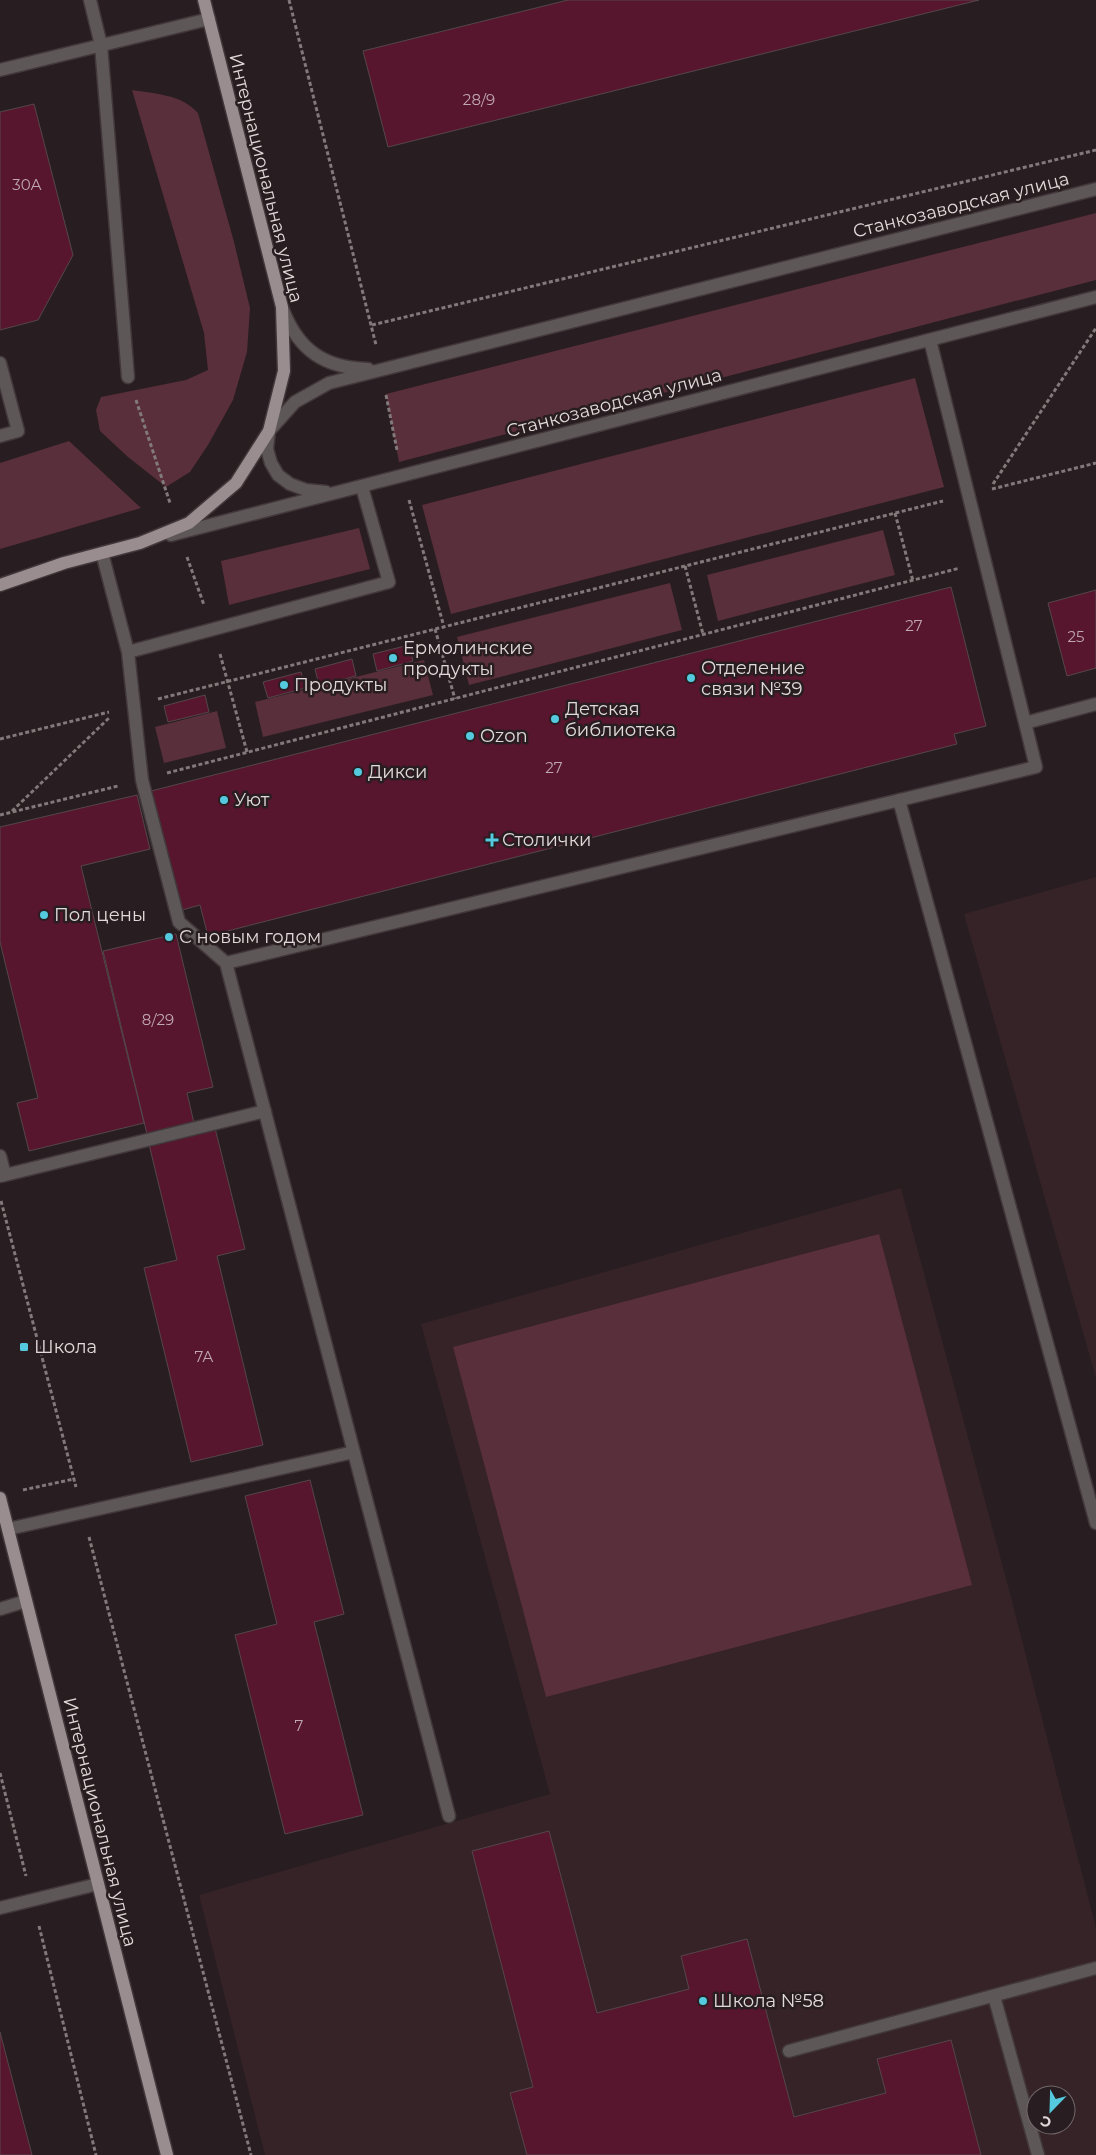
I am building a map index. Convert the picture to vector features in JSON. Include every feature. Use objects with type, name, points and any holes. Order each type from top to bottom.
[{"type":"main road","name":"Интернациональная улица","points":[[1,584],[64,563],[140,543],[189,523],[236,483],[269,431],[284,372],[282,307],[204,0]]},
{"type":"main road","name":"Интернациональная улица","points":[[0,1498],[167,2155]]},
{"type":"street","points":[[90,0],[102,45],[128,377]]},
{"type":"street","points":[[0,70],[209,18]]},
{"type":"street","name":"Станкозаводская улица","points":[[269,431],[296,402],[329,383],[1096,190]]},
{"type":"street","name":"Станкозаводская улица","points":[[140,543],[1096,296]]},
{"type":"street","points":[[282,307],[290,328],[304,346],[320,358],[338,366],[381,370]]},
{"type":"street","points":[[226,962],[1036,767],[930,340]]},
{"type":"street","points":[[0,363],[18,431],[0,436]]},
{"type":"street","points":[[269,431],[267,449],[271,463],[278,474],[290,484],[306,490],[338,493]]},
{"type":"street","points":[[128,652],[389,582],[362,487]]},
{"type":"street","points":[[102,553],[128,652],[142,780],[179,922],[226,962],[449,1816]]},
{"type":"street","points":[[1025,723],[1096,704]]},
{"type":"street","points":[[899,800],[1096,1523]]},
{"type":"street","points":[[0,1156],[3,1175],[265,1111]]},
{"type":"street","points":[[8,1529],[354,1452]]},
{"type":"street","points":[[0,1609],[26,1601]]},
{"type":"street","points":[[0,1908],[98,1884]]},
{"type":"street","points":[[789,2051],[1096,1968]]},
{"type":"street","points":[[994,1996],[1038,2155]]},
{"type":"path","points":[[289,0],[372,325],[1096,150]]},
{"type":"path","points":[[1096,328],[989,489],[1096,462]]},
{"type":"path","points":[[0,739],[968,495]]},
{"type":"path","points":[[895,513],[913,581]]},
{"type":"path","points":[[685,566],[703,634]]},
{"type":"path","points":[[191,767],[936,574]]},
{"type":"path","points":[[435,629],[456,699]]},
{"type":"path","points":[[229,681],[247,752]]},
{"type":"path","points":[[10,812],[118,709]]},
{"type":"path","points":[[0,815],[142,780]]},
{"type":"path","points":[[0,1198],[251,2155]]},
{"type":"path","points":[[18,1492],[74,1479]]},
{"type":"path","points":[[0,1772],[96,2155]]},
{"type":"shaded area","points":[[132,90],[176,98],[198,113],[234,242],[250,308],[247,352],[233,400],[208,445],[190,472],[166,487],[128,457],[100,431],[96,410],[101,397],[186,380],[208,370],[204,333]]},
{"type":"shaded area","points":[[1096,213],[1096,280],[399,462],[386,394]]},
{"type":"shaded area","points":[[915,378],[944,487],[451,614],[422,505]]},
{"type":"shaded area","points":[[69,441],[141,508],[0,549],[0,463]]},
{"type":"shaded area","points":[[359,528],[370,569],[229,605],[221,561]]},
{"type":"shaded area","points":[[883,530],[895,575],[718,621],[707,575]]},
{"type":"shaded area","points":[[670,583],[682,630],[469,685],[457,637]]},
{"type":"shaded area","points":[[424,660],[433,695],[263,737],[255,702]]},
{"type":"shaded area","points":[[217,711],[226,748],[164,763],[155,727]]},
{"type":"shaded area","points":[[1096,877],[1096,1378],[964,914]]},
{"type":"shaded area","points":[[901,1188],[1008,1586],[1096,1928],[1096,2155],[265,2155],[199,1895],[550,1794],[421,1324]]},
{"type":"shaded area","points":[[879,1234],[972,1585],[546,1697],[453,1347]]},
{"type":"building","points":[[568,0],[979,0],[388,147],[363,51]]},
{"type":"building","points":[[34,104],[73,255],[38,320],[0,330],[0,112]]},
{"type":"building","points":[[951,587],[986,726],[954,734],[957,744],[208,936],[200,905],[182,910],[151,791]]},
{"type":"building","points":[[1096,590],[1096,668],[1067,676],[1048,603]]},
{"type":"building","name":"Ермолинские продукты","points":[[409,645],[413,661],[377,671],[373,654]]},
{"type":"building","points":[[352,659],[356,676],[319,685],[315,669]]},
{"type":"building","name":"Продукты","points":[[301,672],[305,688],[268,698],[263,682]]},
{"type":"building","points":[[205,695],[209,712],[168,722],[164,706]]},
{"type":"building","points":[[137,795],[150,849],[81,866],[144,1123],[29,1151],[17,1103],[38,1098],[0,942],[0,827]]},
{"type":"building","points":[[176,934],[213,1087],[187,1093],[194,1123],[147,1134],[103,951]]},
{"type":"building","points":[[213,1120],[245,1249],[217,1256],[263,1445],[191,1462],[144,1268],[177,1260],[147,1136]]},
{"type":"building","points":[[310,1480],[344,1614],[314,1622],[363,1815],[285,1834],[235,1635],[277,1624],[245,1496]]},
{"type":"building","name":"Школа №58","points":[[549,1831],[597,2013],[689,1989],[681,1956],[747,1939],[794,2117],[886,2093],[877,2059],[951,2040],[981,2155],[527,2155],[510,2093],[533,2087],[472,1851]]},
{"type":"building","points":[[0,2032],[32,2155],[0,2155]]},
{"type":"place","name":"Ермолинские продукты","points":[[393,658]]},
{"type":"place","name":"Отделение связи №39","points":[[691,678]]},
{"type":"place","name":"Продукты","points":[[284,685]]},
{"type":"place","name":"Детская библиотека","points":[[555,719]]},
{"type":"place","name":"Ozon","points":[[470,736]]},
{"type":"place","name":"Дикси","points":[[358,772]]},
{"type":"place","name":"Уют","points":[[224,800]]},
{"type":"place","name":"Столички","points":[[492,840]]},
{"type":"place","name":"Пол цены","points":[[44,915]]},
{"type":"place","name":"С новым годом","points":[[169,937]]},
{"type":"place","name":"Школа","points":[[24,1347]]},
{"type":"place","name":"Школа №58","points":[[703,2001]]}]
